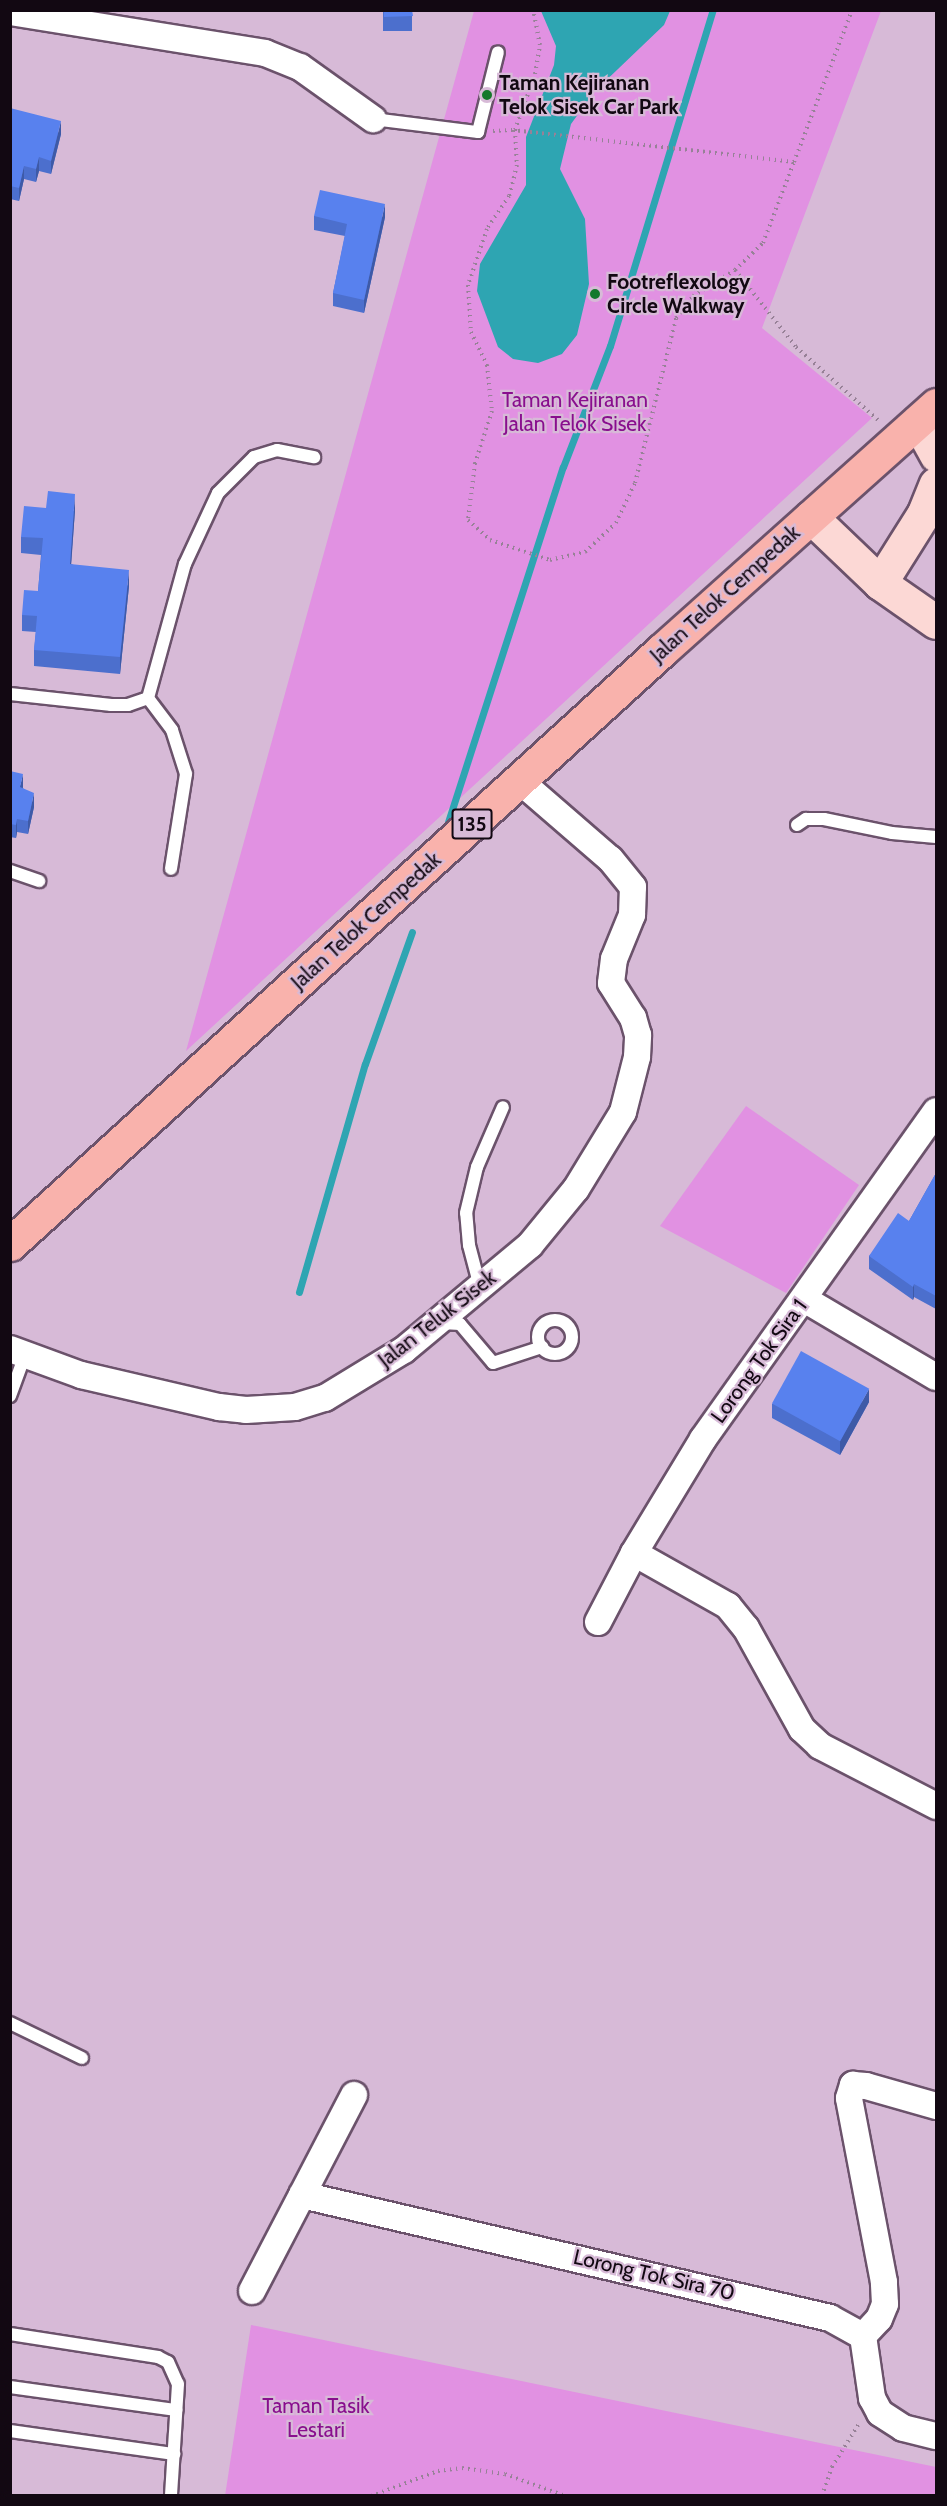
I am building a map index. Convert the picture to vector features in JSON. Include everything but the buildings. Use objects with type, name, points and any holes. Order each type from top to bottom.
[{"type":"main road","name":"Jalan Telok Cempedak","points":[[10,1244],[918,422]]},
{"type":"street","points":[[10,12],[82,16],[265,53],[300,67],[373,119]]},
{"type":"street","points":[[918,422],[936,454]]},
{"type":"street","points":[[880,583],[924,513],[936,484]]},
{"type":"street","points":[[811,517],[880,583],[936,622]]},
{"type":"street","name":"Jalan Teluk Sisek","points":[[18,1352],[155,1393],[219,1407],[267,1410],[325,1398],[438,1324],[530,1245],[553,1219],[576,1190],[623,1112],[638,1057],[638,1035],[633,1018],[611,982],[611,972],[632,915],[633,887],[610,859],[520,781]]},
{"type":"street","name":"Lorong Tok Sira 1","points":[[598,1622],[634,1553],[704,1439],[935,1115]]},
{"type":"street","points":[[804,1299],[936,1377]]},
{"type":"street","points":[[634,1553],[728,1606],[746,1628],[802,1729],[820,1746],[936,1806]]},
{"type":"street","points":[[936,2106],[853,2085],[849,2098],[884,2282],[885,2304],[879,2319],[863,2336],[872,2398],[880,2413],[903,2428],[936,2436]]},
{"type":"street","points":[[252,2291],[354,2095]]},
{"type":"street","name":"Lorong Tok Sira 70","points":[[302,2195],[780,2304],[830,2318],[863,2336]]},
{"type":"lane","points":[[373,119],[477,132],[498,52]]},
{"type":"lane","points":[[10,694],[111,705],[128,705],[148,698],[153,689],[185,564],[218,493],[254,457],[277,450],[314,457]]},
{"type":"lane","points":[[148,698],[172,730],[186,774],[171,869]]},
{"type":"lane","points":[[797,825],[806,819],[824,819],[892,833],[936,837]]},
{"type":"lane","points":[[10,871],[39,881]]},
{"type":"lane","points":[[480,1288],[469,1245],[466,1213],[477,1167],[503,1107]]},
{"type":"lane","points":[[438,1324],[460,1324],[493,1363],[500,1365],[542,1347]]},
{"type":"lane","points":[[10,1396],[18,1352]]},
{"type":"lane","points":[[10,2023],[82,2058]]},
{"type":"lane","points":[[10,2334],[158,2357],[175,2370],[176,2410],[171,2496]]},
{"type":"lane","points":[[10,2387],[176,2410]]},
{"type":"lane","points":[[10,2431],[174,2454]]},
{"type":"path","points":[[533,10],[540,45],[535,74],[515,130],[517,165],[509,196],[487,228],[468,285],[471,332],[487,365],[492,411],[475,463],[468,520],[490,540],[524,554],[550,560],[585,552],[616,523],[635,483],[676,318],[693,296],[735,270],[763,243],[852,10]]},
{"type":"path","points":[[477,132],[523,129],[794,162]]},
{"type":"path","points":[[735,270],[796,347],[918,422]]},
{"type":"path","points":[[822,2496],[832,2467],[858,2423],[880,2413]]},
{"type":"path","points":[[370,2496],[438,2471],[462,2468],[505,2474],[565,2496]]},
{"type":"green space","name":"Taman Kejiranan Jalan Telok Sisek","points":[[474,11],[881,11],[762,328],[872,418],[186,1051]]},
{"type":"green space","points":[[746,1106],[859,1185],[786,1293],[660,1226]]},
{"type":"green space","name":"Taman Tasik Lestari","points":[[251,2325],[936,2467],[936,2496],[225,2496]]},
{"type":"water","points":[[541,11],[670,11],[664,25],[595,91],[571,124],[560,169],[585,219],[589,284],[577,335],[562,354],[538,363],[513,359],[498,347],[477,291],[480,264],[526,185],[526,137],[554,65],[556,46]]},
{"type":"waterway","points":[[448,822],[563,467],[610,346],[713,10]]},
{"type":"waterway","points":[[299,1292],[365,1064],[412,932]]},
{"type":"place","name":"Taman Kejiranan Telok Sisek Car Park","points":[[487,95]]},
{"type":"place","name":"Footreflexology Circle Walkway","points":[[595,294]]}]
